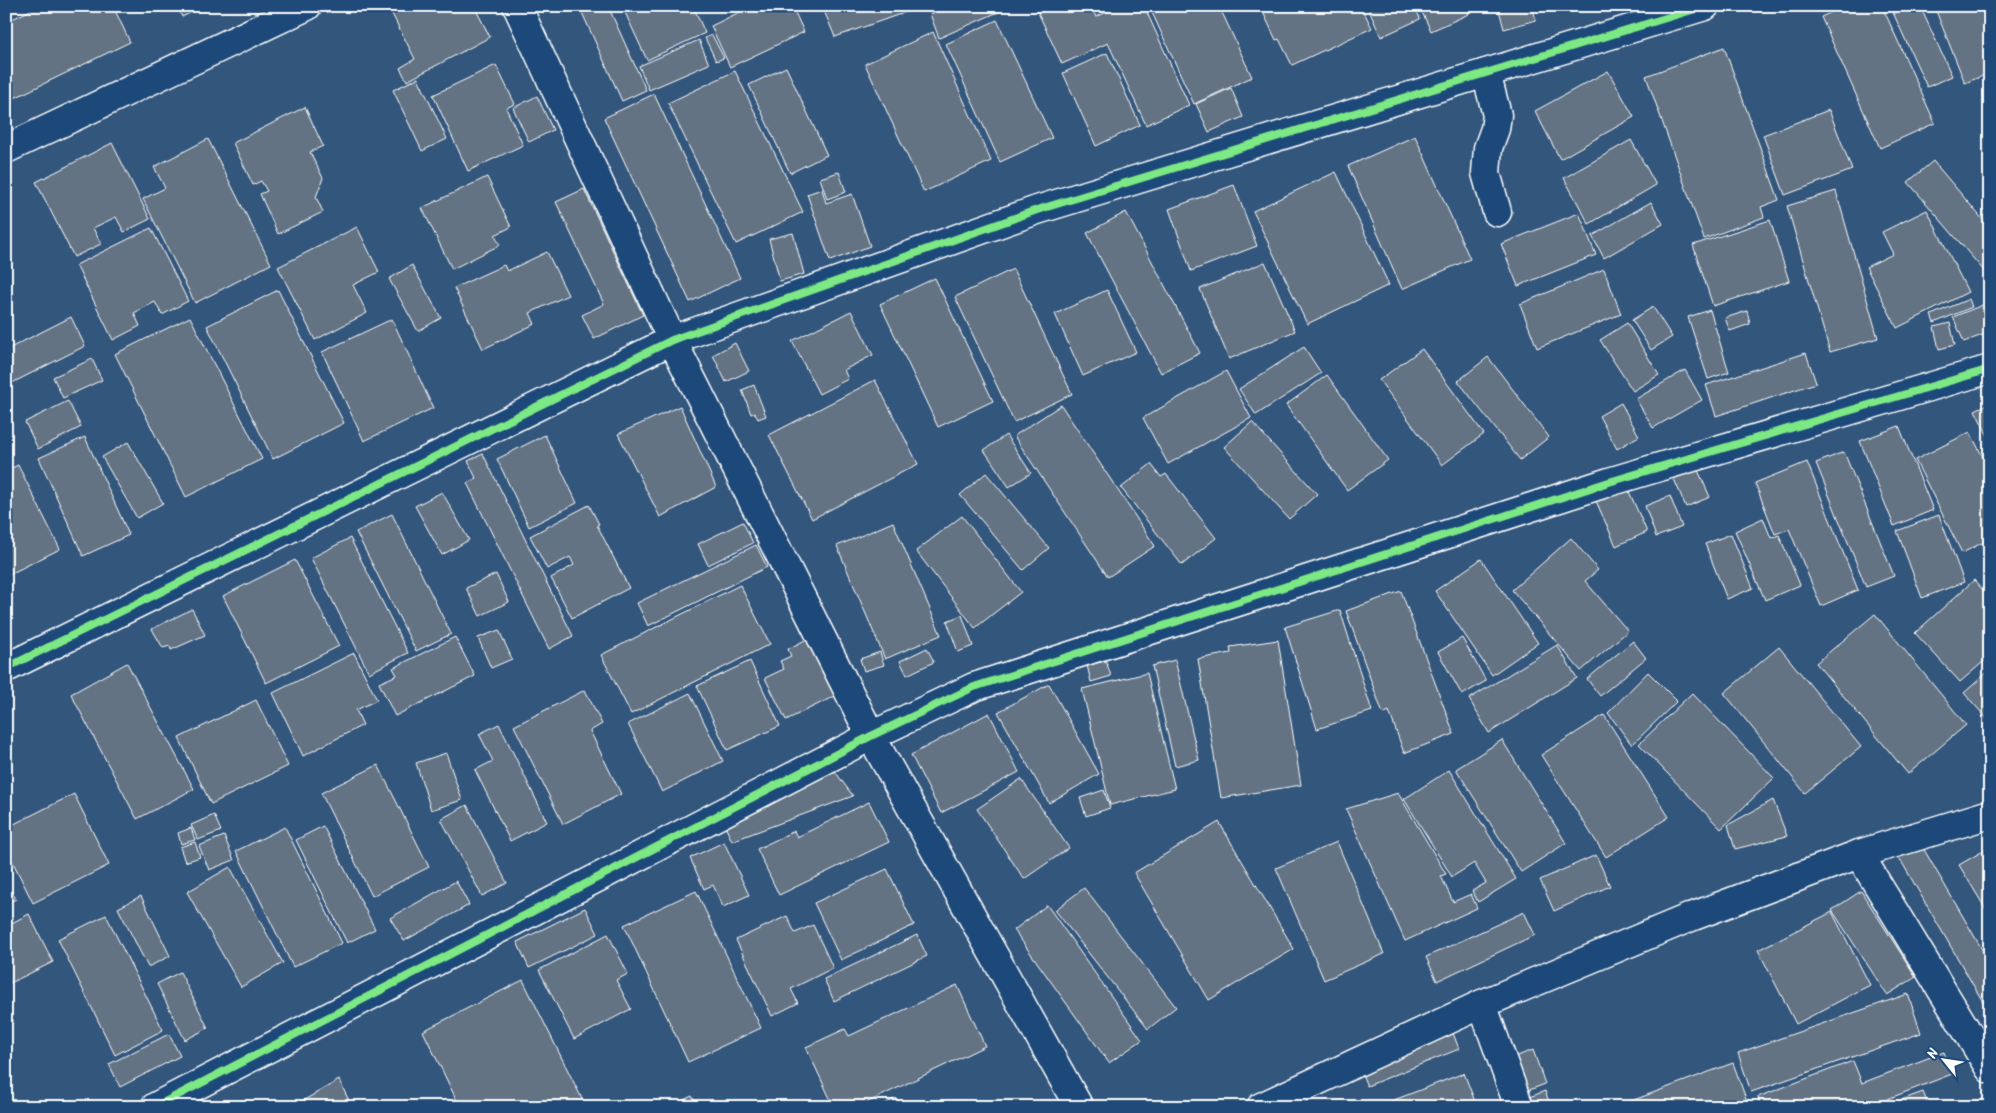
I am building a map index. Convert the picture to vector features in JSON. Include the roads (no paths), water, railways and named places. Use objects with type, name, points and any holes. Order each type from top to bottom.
[{"type":"street","points":[[6,149],[307,6]]},
{"type":"street","points":[[517,6],[672,340],[871,736],[1079,1107]]},
{"type":"street","points":[[6,668],[672,340],[1037,210],[1705,6]]},
{"type":"street","points":[[1486,73],[1497,115],[1495,130],[1488,148],[1486,173],[1497,212]]},
{"type":"street","points":[[155,1107],[871,736],[974,687],[1610,482],[1990,369]]},
{"type":"street","points":[[1261,1107],[1482,1004],[1691,917],[1859,854],[1990,814]]},
{"type":"street","points":[[1859,854],[1990,1070]]},
{"type":"street","points":[[1482,1004],[1519,1107]]}]
